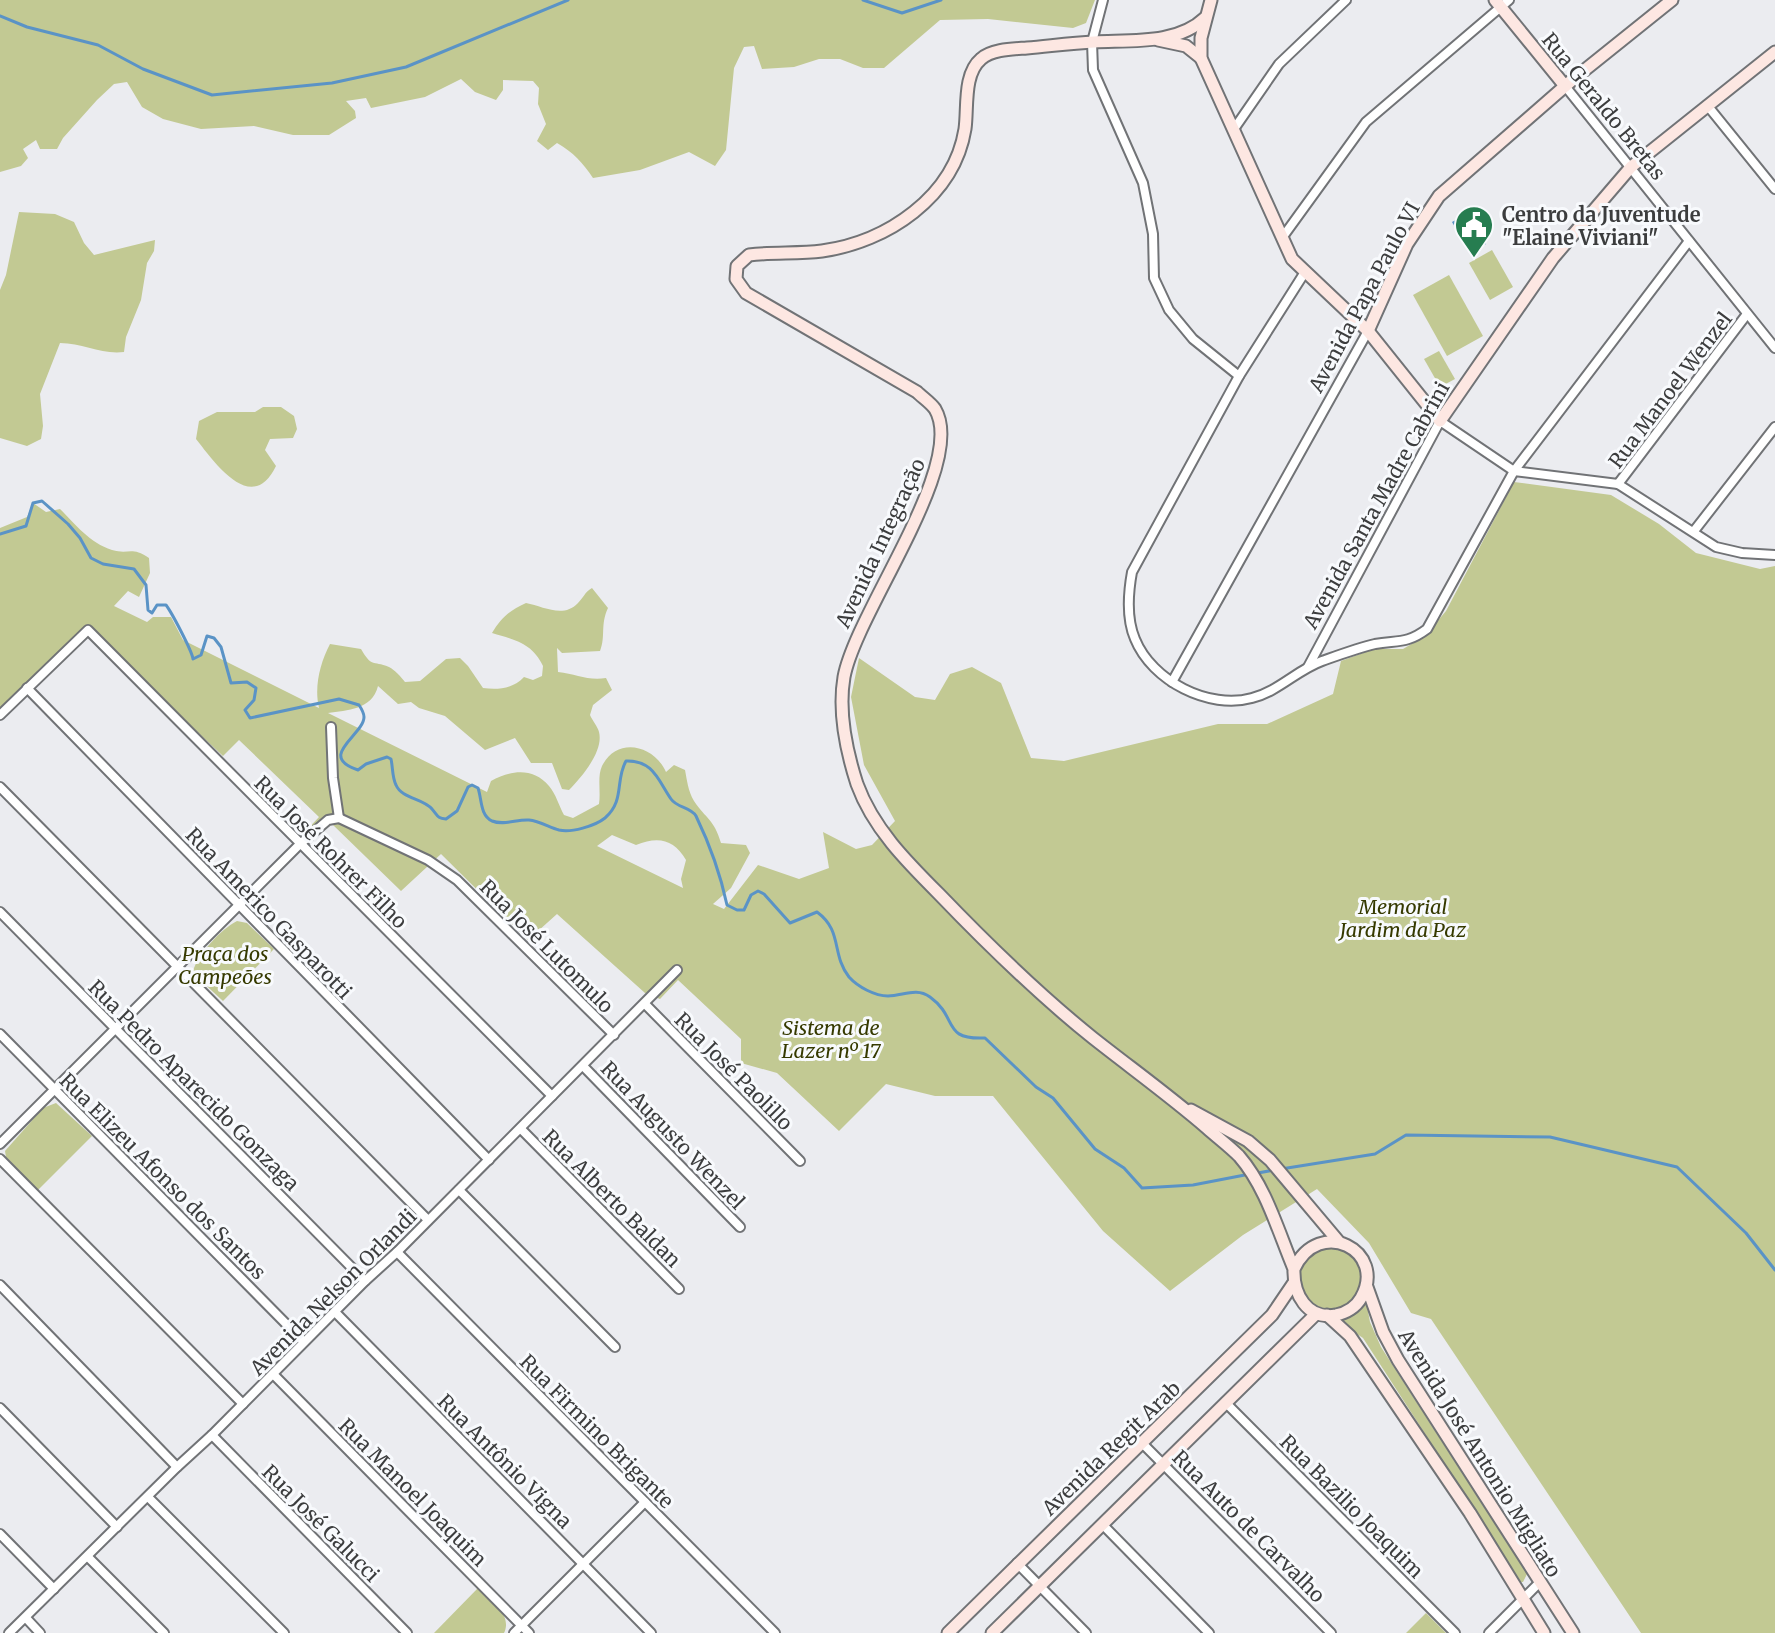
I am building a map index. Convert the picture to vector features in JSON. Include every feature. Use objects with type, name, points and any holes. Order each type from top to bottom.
[{"type":"main road","points":[[1211,0],[1201,38],[1201,58],[1292,259],[1368,331],[1440,421]]},
{"type":"main road","name":"Avenida Papa Paulo VI","points":[[1368,331],[1407,244],[1439,196],[1565,86],[1672,0]]},
{"type":"main road","name":"Rua Geraldo Bretas","points":[[1502,2],[1565,86]]},
{"type":"main road","name":"Avenida Integração","points":[[1205,18],[1184,32],[1154,39],[1015,49],[982,57],[974,66],[970,78],[965,130],[959,155],[949,175],[923,204],[905,220],[885,231],[842,247],[749,255],[737,266],[736,279],[746,293],[917,392],[935,409],[941,451],[933,481],[858,634],[844,677],[842,712],[847,745],[857,783],[872,819],[907,862],[1004,962],[1238,1156],[1256,1180],[1294,1269]]},
{"type":"main road","name":"Avenida Integração","points":[[1154,39],[1186,46],[1201,58]]},
{"type":"main road","name":"Avenida Santa Madre Cabrini","points":[[1440,421],[1553,258],[1631,167],[1775,52]]},
{"type":"main road","name":"Avenida Integração","points":[[1180,1105],[1248,1141],[1273,1165],[1339,1242]]},
{"type":"main road","points":[[992,1633],[1225,1402],[1321,1315],[1350,1310],[1359,1302],[1367,1287],[1366,1267],[1351,1247],[1339,1242],[1324,1241],[1311,1247],[1300,1256],[1294,1269],[1293,1284],[1300,1300],[1321,1315]]},
{"type":"main road","name":"Avenida Regit Arab","points":[[948,1633],[1272,1315],[1293,1284]]},
{"type":"main road","name":"Avenida José Antonio Migliato","points":[[1367,1287],[1383,1332],[1398,1360],[1573,1633]]},
{"type":"main road","name":"Avenida José Antonio Migliato","points":[[1321,1315],[1350,1336],[1470,1513],[1544,1633]]},
{"type":"street","points":[[1103,0],[1092,42],[1093,70],[1139,172],[1150,207],[1154,278],[1159,294],[1193,339],[1239,376]]},
{"type":"street","points":[[1234,129],[1279,64],[1346,0]]},
{"type":"street","points":[[1282,238],[1366,122],[1502,2]]},
{"type":"street","name":"Rua Geraldo Bretas","points":[[1565,86],[1775,348]]},
{"type":"street","points":[[1707,105],[1775,189]]},
{"type":"street","points":[[1305,272],[1239,376],[1132,572],[1128,601],[1135,640],[1149,660],[1172,682],[1219,702],[1253,698],[1287,683],[1308,667],[1372,645],[1404,642],[1427,629],[1514,471],[1689,241]]},
{"type":"street","name":"Rua Manoel Wenzel","points":[[1618,484],[1747,314]]},
{"type":"street","name":"Avenida Papa Paulo VI","points":[[1172,682],[1368,331]]},
{"type":"street","points":[[1440,421],[1514,471],[1618,484],[1716,547],[1742,553],[1775,555]]},
{"type":"street","name":"Avenida Santa Madre Cabrini","points":[[1308,667],[1440,421]]},
{"type":"street","points":[[1694,531],[1775,427]]},
{"type":"street","name":"Rua José Rohrer Filho","points":[[27,688],[88,630],[552,1096]]},
{"type":"street","points":[[0,715],[27,688]]},
{"type":"street","name":"Rua Americo Gasparotti","points":[[27,688],[489,1160]]},
{"type":"street","points":[[0,1144],[300,844],[328,820],[339,818],[333,778],[331,727]]},
{"type":"street","points":[[0,787],[428,1220]]},
{"type":"street","name":"Rua José Lutomulo","points":[[339,818],[428,860],[457,880],[614,1035]]},
{"type":"street","name":"Rua Pedro Aparecido Gonzaga","points":[[0,912],[365,1281]]},
{"type":"street","name":"Avenida Nelson Orlandi","points":[[9,1633],[521,1129],[677,970]]},
{"type":"street","name":"Rua José Paolillo","points":[[645,1004],[800,1161]]},
{"type":"street","name":"Rua Elizeu Afonso dos Santos","points":[[0,1034],[303,1341]]},
{"type":"street","name":"Rua Augusto Wenzel","points":[[583,1066],[740,1227]]},
{"type":"street","name":"Rua Alberto Baldan","points":[[521,1129],[679,1289]]},
{"type":"street","points":[[0,1159],[243,1404]]},
{"type":"street","points":[[459,1190],[615,1347]]},
{"type":"street","name":"Rua Firmino Brigante","points":[[397,1252],[775,1633]]},
{"type":"street","points":[[0,1285],[177,1467]]},
{"type":"street","name":"Rua Antônio Vigna","points":[[335,1312],[651,1633]]},
{"type":"street","name":"Rua Manoel Joaquim","points":[[273,1374],[529,1633]]},
{"type":"street","name":"Rua Bazilio Joaquim","points":[[1225,1402],[1455,1633]]},
{"type":"street","points":[[0,1408],[117,1527]]},
{"type":"street","name":"Rua José Galucci","points":[[212,1435],[407,1633]]},
{"type":"street","name":"Rua Auto de Carvalho","points":[[1142,1443],[1331,1633]]},
{"type":"street","points":[[148,1497],[284,1633]]},
{"type":"street","points":[[514,1633],[645,1502]]},
{"type":"street","points":[[1102,1524],[1209,1633]]},
{"type":"street","points":[[0,1534],[54,1589]]},
{"type":"street","points":[[88,1557],[164,1633]]},
{"type":"street","points":[[1017,1563],[1086,1633]]},
{"type":"street","points":[[1489,1633],[1540,1582]]},
{"type":"street","points":[[26,1618],[40,1633]]},
{"type":"green space","points":[[0,0],[1095,0],[1086,23],[1073,28],[988,19],[940,20],[884,68],[863,68],[840,59],[819,59],[794,67],[762,69],[754,46],[744,47],[734,68],[726,150],[715,166],[689,152],[640,170],[593,178],[563,146],[557,143],[548,150],[537,141],[546,124],[538,104],[539,88],[533,81],[503,80],[503,90],[496,100],[475,92],[461,79],[425,97],[371,108],[366,98],[346,101],[355,111],[356,118],[329,135],[293,135],[254,126],[201,129],[163,119],[142,107],[127,82],[114,84],[63,138],[57,149],[40,149],[36,140],[23,149],[28,158],[21,166],[0,172]]},
{"type":"green space","points":[[19,212],[55,214],[74,222],[94,255],[155,240],[154,251],[147,263],[141,300],[126,337],[124,352],[60,343],[40,394],[41,439],[27,446],[0,438],[0,290]]},
{"type":"green space","points":[[1492,250],[1513,287],[1490,300],[1469,263]]},
{"type":"green space","points":[[1449,275],[1483,336],[1447,356],[1413,295]]},
{"type":"green space","points":[[1439,351],[1455,379],[1440,387],[1424,359]]},
{"type":"green space","points":[[263,407],[281,407],[294,416],[297,429],[293,438],[270,439],[265,450],[276,466],[266,480],[256,486],[245,486],[223,471],[196,439],[199,421],[217,412],[255,412]]},
{"type":"green space","points":[[1514,482],[1611,495],[1659,524],[1696,553],[1760,569],[1775,566],[1775,1633],[1641,1633],[1431,1319],[1411,1313],[1369,1243],[1317,1189],[1243,1235],[1170,1291],[1103,1231],[993,1096],[935,1096],[886,1084],[839,1131],[777,1073],[741,1063],[741,1039],[678,980],[660,999],[645,993],[557,914],[528,940],[441,854],[401,891],[332,824],[308,844],[301,836],[319,817],[239,740],[223,756],[88,630],[0,717],[0,528],[27,517],[33,503],[46,512],[60,509],[104,547],[138,552],[149,558],[150,573],[139,597],[128,591],[114,606],[147,622],[153,617],[171,617],[183,640],[319,708],[319,675],[330,644],[361,649],[370,661],[391,668],[405,682],[420,681],[446,659],[460,658],[483,688],[505,688],[524,677],[533,680],[542,676],[543,666],[539,658],[522,644],[492,633],[495,628],[506,615],[526,603],[566,610],[578,603],[592,588],[608,608],[600,651],[562,653],[557,648],[558,672],[606,678],[612,690],[593,705],[590,715],[599,732],[598,747],[585,771],[569,790],[562,789],[552,763],[531,763],[515,738],[485,750],[445,716],[419,708],[411,702],[398,704],[378,686],[365,704],[328,713],[487,792],[491,781],[506,774],[522,772],[536,776],[551,789],[564,815],[573,818],[599,804],[602,766],[617,750],[644,750],[653,755],[666,772],[674,765],[685,770],[692,797],[713,824],[721,843],[746,845],[750,853],[731,888],[713,904],[724,909],[758,865],[799,879],[829,868],[823,832],[856,849],[872,845],[895,821],[864,765],[851,697],[859,658],[915,697],[935,700],[950,674],[972,667],[1001,683],[1031,758],[1064,761],[1218,724],[1267,724],[1333,694],[1341,661],[1374,649],[1403,649],[1425,636],[1446,611]],"holes":[[[612,835],[636,845],[658,840],[676,848],[686,860],[681,879],[683,888],[597,846]]]},
{"type":"green space","name":"Praça dos Campeões","points":[[237,921],[247,923],[274,949],[223,1001],[193,971],[211,943]]},
{"type":"green space","points":[[56,1103],[92,1136],[38,1190],[6,1157],[5,1151],[43,1108]]},
{"type":"green space","points":[[1331,1247],[1343,1249],[1353,1256],[1360,1266],[1360,1290],[1353,1300],[1343,1307],[1331,1309],[1319,1307],[1309,1300],[1302,1290],[1300,1278],[1302,1266],[1309,1256],[1319,1249]]},
{"type":"green space","points":[[1366,1301],[1370,1322],[1381,1347],[1527,1574],[1523,1582],[1363,1338],[1339,1322],[1339,1317]]},
{"type":"green space","points":[[478,1588],[503,1614],[504,1633],[434,1633]]},
{"type":"green space","points":[[1426,1613],[1446,1633],[1406,1633]]},
{"type":"water","points":[[1468,213],[1486,244],[1470,253],[1452,222]]},
{"type":"waterway","points":[[0,16],[27,27],[98,45],[143,69],[212,95],[332,83],[406,67],[568,0]]},
{"type":"waterway","points":[[863,0],[902,13],[941,0]]},
{"type":"waterway","points":[[0,534],[26,526],[33,503],[42,501],[68,524],[91,558],[103,564],[134,569],[146,585],[148,610],[152,613],[157,605],[166,605],[193,659],[201,655],[207,636],[214,638],[221,647],[231,683],[247,682],[256,688],[254,700],[245,710],[250,718],[339,699],[359,705],[364,716],[362,724],[345,745],[341,758],[358,770],[366,764],[387,757],[391,759],[399,790],[428,805],[441,818],[446,819],[457,811],[468,787],[472,785],[478,788],[483,811],[492,821],[529,820],[564,831],[583,828],[601,821],[615,805],[626,761],[643,764],[654,772],[674,802],[696,816],[714,859],[727,905],[744,910],[751,895],[758,891],[790,923],[817,912],[830,927],[840,960],[853,981],[883,996],[915,992],[930,997],[956,1031],[971,1038],[985,1038],[1036,1087],[1053,1098],[1095,1149],[1124,1168],[1142,1188],[1193,1185],[1250,1174]]},
{"type":"waterway","points":[[1281,1169],[1375,1154],[1406,1135],[1550,1137],[1677,1167],[1746,1233],[1775,1270]]},
{"type":"waterway","points":[[1258,1173],[1274,1170]]},
{"type":"place","name":"Centro da Juventude \"Elaine Viviani\"","points":[[1474,259]]},
{"type":"park label","name":"Memorial Jardim da Paz","points":[[1403,918]]},
{"type":"park label","name":"Sistema de Lazer nº 17","points":[[831,1038]]}]
